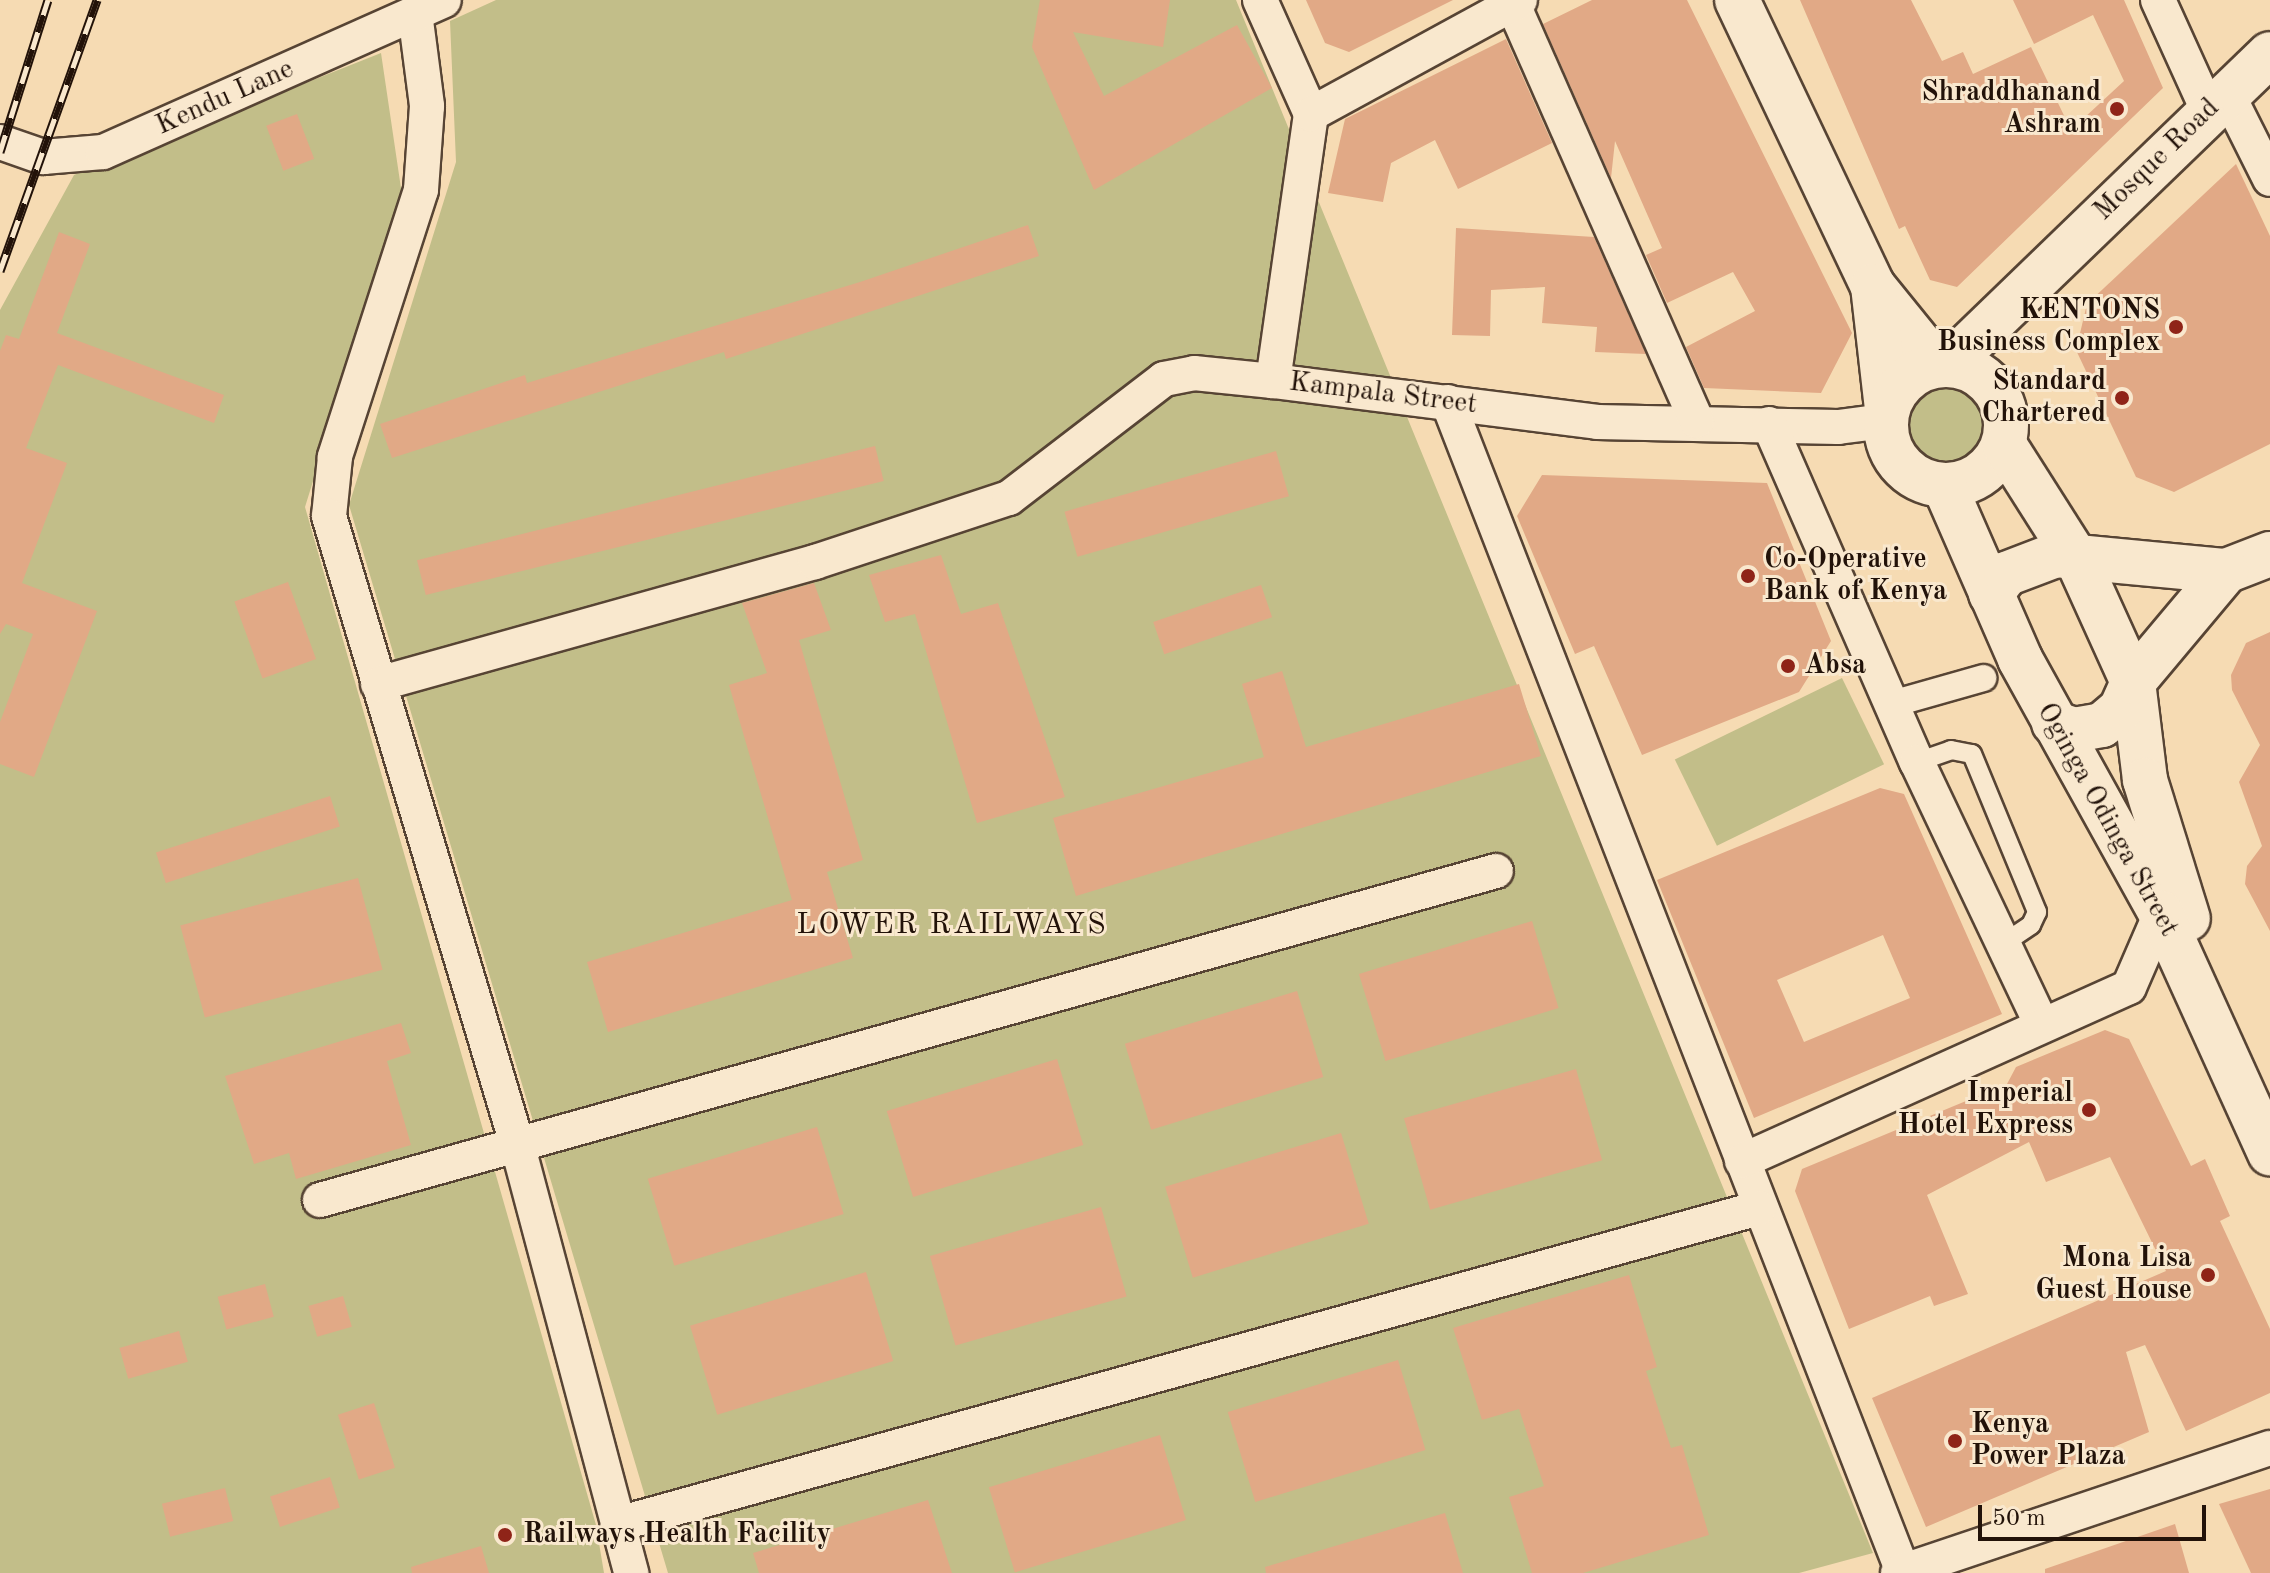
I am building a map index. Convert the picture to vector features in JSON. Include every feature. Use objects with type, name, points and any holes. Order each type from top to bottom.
[{"type":"main road","points":[[1737,0],[1873,286],[1887,424],[1926,484],[1945,487],[1981,476],[2005,446],[2008,419],[1873,286]]},
{"type":"main road","name":"Mosque Road","points":[[1955,366],[2009,336],[2045,268],[2270,54]]},
{"type":"main road","points":[[1887,424],[1906,379],[1955,366]]},
{"type":"main road","name":"Oginga Odinga Street","points":[[2005,446],[2078,561],[2133,682],[2145,780],[2171,908],[2270,1153]]},
{"type":"main road","name":"Oginga Odinga Street","points":[[1945,487],[1991,594],[2054,723],[2171,908],[2270,1093]]},
{"type":"main road","points":[[1991,594],[2006,574],[2028,561],[2056,555],[2078,561],[2226,571],[2270,554]]},
{"type":"main road","points":[[2054,723],[2074,730],[2102,725],[2121,709],[2133,682],[2226,571]]},
{"type":"street","points":[[1260,0],[1311,114],[1515,1],[1697,421]]},
{"type":"street","points":[[2158,0],[2218,101],[2270,179]]},
{"type":"street","points":[[430,7],[421,190],[328,486],[329,516],[518,1147],[631,1573]]},
{"type":"street","name":"Kendu Lane","points":[[0,142],[43,157],[103,152],[430,7]]},
{"type":"street","name":"Kampala Street","points":[[1311,114],[1273,381],[1597,422],[1697,421],[1838,427],[1887,424]]},
{"type":"street","points":[[378,684],[815,562],[1009,498],[1164,379],[1194,373],[1273,381]]},
{"type":"street","points":[[1448,402],[1900,1572],[2270,1448]]},
{"type":"street","points":[[1769,424],[1917,762],[2041,1023]]},
{"type":"street","points":[[1892,704],[1983,678]]},
{"type":"street","points":[[320,1200],[1496,871]]},
{"type":"street","points":[[1742,1161],[2041,1023],[2129,987],[2171,908]]},
{"type":"street","points":[[618,1524],[1759,1208]]},
{"type":"lane","points":[[1917,762],[1951,750],[1972,754],[2037,912],[2031,925],[2003,944]]},
{"type":"shaded area","points":[[496,0],[1236,0],[1873,1553],[1799,1573],[668,1573],[349,505],[456,162],[450,21]]},
{"type":"shaded area","points":[[381,53],[402,195],[305,507],[596,1525],[604,1573],[0,1573],[0,310],[74,175]]},
{"type":"shaded area","points":[[1945,373],[1965,377],[1982,388],[1993,405],[1997,425],[1993,445],[1982,462],[1965,473],[1945,477],[1925,473],[1908,462],[1897,445],[1893,425],[1897,405],[1908,388],[1925,377]]},
{"type":"shaded area","points":[[1842,678],[1884,764],[1717,846],[1675,760]]},
{"type":"building","points":[[1040,0],[1170,0],[1163,47],[1073,32],[1104,96],[1237,25],[1272,88],[1094,190],[1032,47]]},
{"type":"building","points":[[1306,0],[1453,0],[1349,52],[1325,43]]},
{"type":"building","points":[[1592,0],[1687,0],[1852,333],[1821,393],[1704,388],[1686,347],[1755,311],[1733,272],[1667,303],[1646,255],[1662,248],[1615,141],[1611,178],[1543,24]]},
{"type":"building","points":[[1800,0],[1911,0],[1942,61],[1963,52],[1973,74],[2031,47],[2071,130],[2124,81],[2093,15],[2034,44],[2013,0],[2124,0],[2163,88],[1957,287],[1930,280],[1905,226],[1899,229]]},
{"type":"building","points":[[1506,39],[1552,143],[1458,189],[1435,140],[1391,163],[1383,202],[1328,193],[1345,119]]},
{"type":"building","points":[[297,114],[314,159],[283,171],[266,126]]},
{"type":"building","name":"KENTONS Business Complex","points":[[2236,164],[2270,236],[2270,444],[2174,492],[2136,477],[2076,350],[2087,304]]},
{"type":"building","points":[[1028,225],[1039,256],[726,359],[724,352],[392,458],[380,424],[525,375],[527,383],[860,282]]},
{"type":"building","points":[[1456,228],[1594,237],[1646,354],[1595,352],[1597,327],[1542,323],[1545,287],[1491,290],[1490,336],[1452,335]]},
{"type":"building","points":[[59,232],[90,244],[57,333],[224,395],[214,423],[58,365],[26,448],[67,463],[22,583],[97,611],[34,777],[0,764],[0,722],[33,634],[6,624],[0,634],[0,351],[6,335],[19,339]]},
{"type":"building","points":[[875,446],[884,481],[426,595],[417,560]]},
{"type":"building","points":[[1276,451],[1289,496],[1077,557],[1065,512]]},
{"type":"building","points":[[1542,475],[1767,483],[1831,641],[1799,692],[1642,755],[1594,646],[1575,654],[1517,516]]},
{"type":"building","points":[[941,555],[961,614],[998,603],[1065,797],[977,823],[915,614],[885,622],[869,575]]},
{"type":"building","points":[[288,582],[316,659],[262,679],[234,601]]},
{"type":"building","points":[[814,583],[831,630],[799,640],[863,860],[827,872],[853,958],[608,1032],[587,962],[792,900],[729,685],[767,673],[742,603]]},
{"type":"building","points":[[1261,585],[1272,617],[1164,654],[1153,622]]},
{"type":"building","points":[[2270,632],[2270,931],[2245,884],[2247,866],[2262,846],[2239,782],[2260,745],[2232,690],[2231,675],[2246,643]]},
{"type":"building","points":[[1282,671],[1306,747],[1519,684],[1541,756],[1076,896],[1053,818],[1264,757],[1242,684]]},
{"type":"building","points":[[1880,788],[1904,794],[2002,1014],[1754,1118],[1657,880]],"holes":[[[1883,935],[1910,998],[1804,1042],[1777,980]]]},
{"type":"building","points":[[330,796],[340,826],[166,883],[156,853]]},
{"type":"building","points":[[358,878],[383,970],[205,1017],[180,926]]},
{"type":"building","points":[[1532,921],[1559,1008],[1386,1061],[1359,974]]},
{"type":"building","points":[[1297,991],[1323,1077],[1151,1130],[1125,1044]]},
{"type":"building","points":[[401,1023],[411,1053],[387,1061],[411,1145],[296,1179],[289,1153],[254,1164],[225,1076]]},
{"type":"building","points":[[2105,1030],[2129,1039],[2191,1166],[2205,1159],[2230,1216],[2220,1221],[2270,1329],[2270,1393],[2186,1431],[2145,1345],[2126,1352],[2149,1432],[1926,1527],[1872,1398],[2166,1271],[2110,1157],[2046,1182],[2029,1142],[1927,1195],[1968,1294],[1934,1306],[1930,1296],[1849,1329],[1795,1191],[1802,1169],[2007,1084],[2016,1067]]},
{"type":"building","points":[[1057,1059],[1083,1145],[913,1197],[887,1111]]},
{"type":"building","points":[[1576,1069],[1602,1160],[1430,1210],[1404,1118]]},
{"type":"building","points":[[817,1127],[844,1214],[674,1266],[648,1179]]},
{"type":"building","points":[[1341,1133],[1369,1224],[1193,1278],[1165,1187]]},
{"type":"building","points":[[1101,1207],[1127,1296],[956,1345],[930,1256]]},
{"type":"building","points":[[866,1272],[893,1361],[717,1415],[690,1326]]},
{"type":"building","points":[[1629,1275],[1657,1367],[1646,1371],[1671,1448],[1682,1445],[1709,1535],[1583,1573],[1532,1573],[1509,1497],[1544,1486],[1519,1409],[1482,1420],[1453,1328]]},
{"type":"building","points":[[265,1284],[274,1317],[226,1330],[218,1297]]},
{"type":"building","points":[[343,1296],[352,1327],[317,1337],[308,1306]]},
{"type":"building","points":[[179,1331],[188,1362],[128,1379],[119,1348]]},
{"type":"building","points":[[1398,1360],[1425,1450],[1255,1502],[1228,1412]]},
{"type":"building","points":[[374,1403],[395,1468],[359,1479],[338,1415]]},
{"type":"building","points":[[1160,1435],[1186,1520],[1015,1572],[989,1487]]},
{"type":"building","points":[[330,1477],[340,1507],[280,1527],[270,1496]]},
{"type":"building","points":[[225,1488],[233,1521],[170,1537],[162,1504]]},
{"type":"building","points":[[2270,1489],[2270,1573],[2251,1573],[2219,1504]]},
{"type":"building","points":[[928,1500],[952,1573],[759,1573],[753,1553]]},
{"type":"building","points":[[1445,1513],[1463,1573],[1266,1573],[1265,1567]]},
{"type":"building","points":[[2175,1524],[2189,1573],[2045,1573],[2045,1569]]},
{"type":"building","points":[[481,1546],[489,1573],[412,1573],[411,1567]]},
{"type":"railway","points":[[0,152],[48,0]]},
{"type":"railway","points":[[0,271],[97,0]]},
{"type":"place","name":"Shraddhanand Ashram","points":[[2117,109]]},
{"type":"place","name":"KENTONS Business Complex","points":[[2176,327]]},
{"type":"place","name":"Standard Chartered","points":[[2122,398]]},
{"type":"place","name":"Co-Operative Bank of Kenya","points":[[1748,576]]},
{"type":"place","name":"Absa","points":[[1788,666]]},
{"type":"place","name":"Imperial Hotel Express","points":[[2089,1110]]},
{"type":"place","name":"Mona Lisa Guest House","points":[[2208,1275]]},
{"type":"place","name":"Kenya Power Plaza","points":[[1955,1441]]},
{"type":"place","name":"Railways Health Facility","points":[[505,1535]]},
{"type":"district","name":"LOWER RAILWAYS","points":[[952,925]]}]
